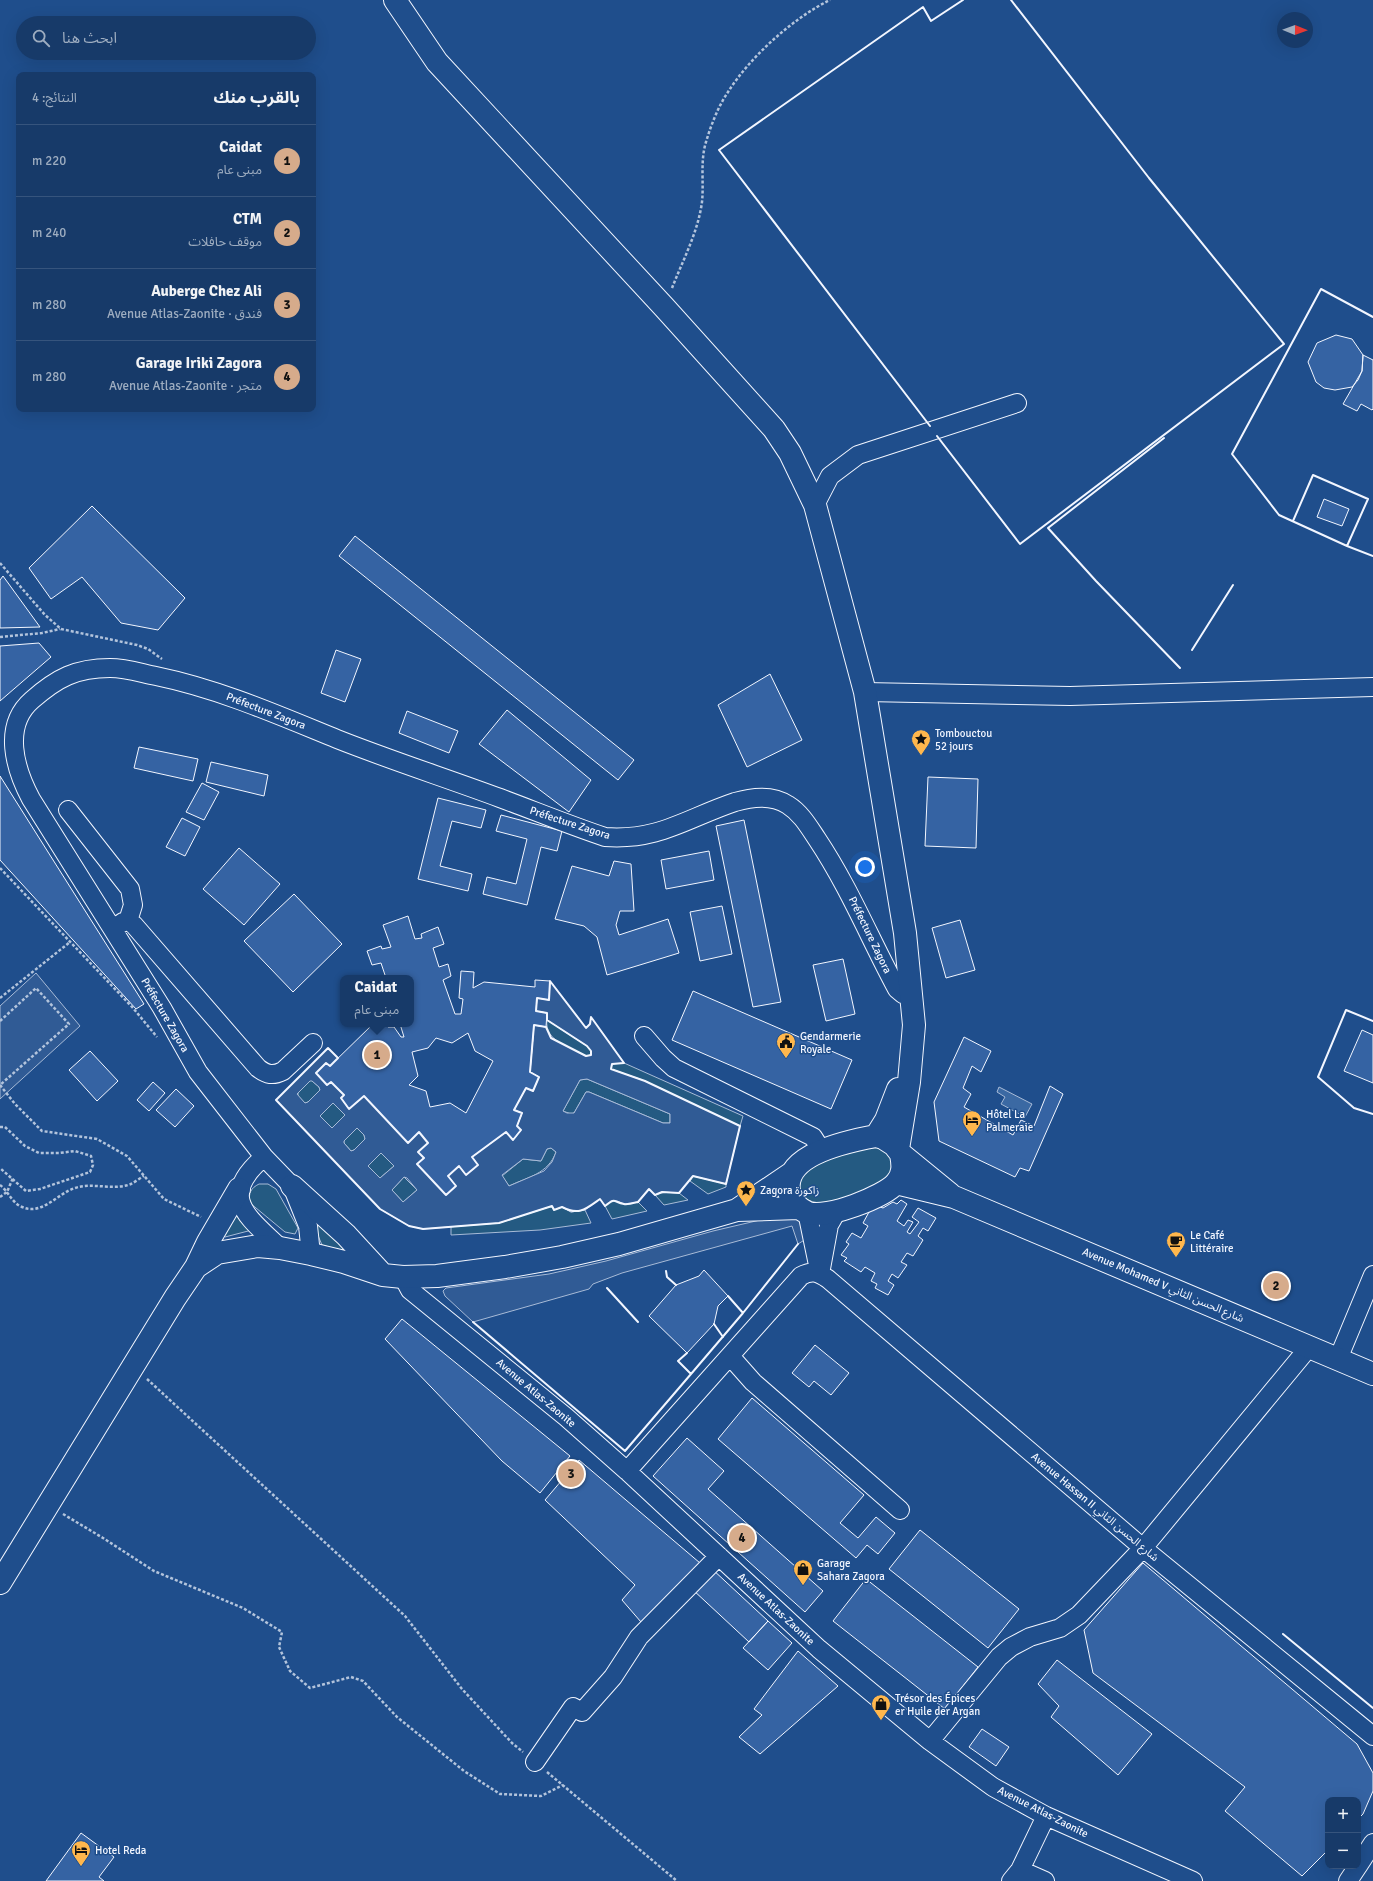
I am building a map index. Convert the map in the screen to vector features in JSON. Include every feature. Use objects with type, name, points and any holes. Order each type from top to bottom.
[{"type":"main road","points":[[196,1267],[217,1252],[258,1246],[280,1248],[311,1254],[393,1276],[462,1273],[562,1257],[620,1244],[737,1210],[803,1210],[824,1214],[837,1211],[876,1196],[889,1189],[896,1183],[902,1172],[903,1163],[900,1152],[912,1059],[914,1025],[905,933],[865,692],[815,505],[790,452],[774,429],[664,307],[437,62],[395,0]]},
{"type":"main road","points":[[876,1136],[886,1120],[912,1059]]},
{"type":"main road","points":[[737,1210],[792,1173],[801,1163],[822,1151],[852,1141],[876,1136],[888,1140],[900,1152],[954,1197]]},
{"type":"main road","points":[[792,1173],[788,1185],[789,1194],[793,1202],[803,1210]]},
{"type":"main road","points":[[896,1183],[954,1197]]},
{"type":"main road","points":[[292,1186],[393,1276]]},
{"type":"main road","points":[[0,1584],[47,1505],[196,1267],[217,1225],[239,1189]]},
{"type":"main road","name":"Avenue Mohamed V شارع الحسن الثاني","points":[[954,1197],[1310,1346],[1373,1374]]},
{"type":"street","points":[[815,505],[830,476],[858,455],[1017,403]]},
{"type":"street","name":"Préfecture Zagora","points":[[292,1186],[264,1157],[198,1072],[162,1008],[120,925],[31,799],[21,781],[14,752],[16,724],[20,712],[55,682],[71,673],[93,669],[123,669],[192,684],[453,782],[605,837],[619,838],[646,836],[675,827],[736,802],[759,798],[779,800],[788,804],[804,820],[840,874],[896,989],[903,994],[912,995]]},
{"type":"street","points":[[865,692],[1070,696],[1373,687]]},
{"type":"street","points":[[68,810],[130,889],[133,905],[120,925],[134,926],[258,1068],[264,1073],[277,1074],[313,1042]]},
{"type":"street","points":[[644,1036],[674,1068],[813,1137],[822,1151]]},
{"type":"street","points":[[264,1157],[249,1172],[239,1189],[241,1203],[245,1213],[280,1248]]},
{"type":"street","points":[[292,1186],[308,1226],[311,1254]]},
{"type":"street","points":[[803,1210],[820,1274]]},
{"type":"street","points":[[820,1274],[828,1225],[837,1211]]},
{"type":"street","points":[[627,1471],[801,1276],[808,1272],[820,1274]]},
{"type":"street","name":"Avenue Hassan II شارع الحسن الثاني","points":[[820,1274],[1143,1548],[1373,1736]]},
{"type":"street","points":[[1338,1359],[1373,1275]]},
{"type":"street","name":"Avenue Atlas-Zaonite","points":[[393,1276],[566,1417],[627,1471],[819,1649],[930,1741],[993,1787],[1046,1816],[1193,1881]]},
{"type":"street","points":[[930,1741],[1000,1657],[1012,1647],[1030,1637],[1060,1628],[1079,1615],[1143,1548],[1310,1346]]},
{"type":"street","points":[[730,1356],[753,1382],[900,1510]]},
{"type":"street","points":[[535,1762],[573,1707],[582,1712],[613,1677],[639,1637],[719,1556]]},
{"type":"street","points":[[1045,1881],[1015,1876],[1046,1816]]},
{"type":"street","points":[[1361,1861],[1373,1843]]},
{"type":"street","points":[[1348,1881],[1356,1869]]},
{"type":"path","points":[[664,307],[694,234],[700,213],[704,186],[704,151],[706,142],[718,110],[727,93],[748,67],[787,28],[817,6],[830,0]]},
{"type":"path","points":[[0,563],[45,615],[60,629]]},
{"type":"path","points":[[0,637],[42,633],[60,629],[136,645],[148,649],[167,663]]},
{"type":"path","points":[[0,868],[133,1008],[161,1041]]},
{"type":"path","points":[[0,998],[70,942]]},
{"type":"path","points":[[0,1021],[36,988],[69,1024],[0,1085],[15,1104],[42,1131],[98,1139],[127,1156],[164,1198],[217,1225]]},
{"type":"path","points":[[0,1127],[5,1127],[25,1146],[39,1153],[75,1151],[91,1156],[94,1166],[90,1172],[40,1189],[26,1191],[0,1168]]},
{"type":"path","points":[[0,1185],[22,1207],[39,1208],[51,1203],[75,1188],[89,1186],[116,1187],[130,1184],[144,1176]]},
{"type":"path","points":[[0,1197],[7,1192],[13,1178]]},
{"type":"path","points":[[133,1366],[405,1616],[462,1689],[512,1744],[677,1881]]},
{"type":"path","points":[[47,1505],[103,1538],[154,1571],[243,1608],[282,1632],[279,1648],[290,1671],[310,1688],[351,1677],[363,1680],[397,1717],[464,1771],[500,1794],[541,1796],[563,1785]]},
{"type":"shaded area","points":[[36,973],[80,1026],[0,1099],[0,1006]]},
{"type":"shaded area","points":[[550,981],[586,1028],[590,1024],[591,1017],[624,1063],[612,1064],[611,1069],[645,1081],[740,1126],[726,1184],[693,1176],[679,1193],[663,1192],[655,1195],[649,1189],[638,1202],[624,1204],[617,1201],[611,1201],[605,1206],[600,1199],[585,1210],[571,1212],[562,1207],[554,1210],[552,1206],[499,1223],[423,1229],[409,1226],[380,1209],[276,1100],[328,1048],[338,1058],[330,1066],[326,1063],[316,1073],[327,1085],[331,1082],[344,1095],[341,1098],[349,1109],[364,1096],[408,1142],[419,1132],[428,1143],[418,1152],[424,1158],[417,1164],[448,1176],[459,1166],[466,1175],[478,1165],[472,1157],[506,1132],[513,1140],[521,1130],[517,1126],[522,1113],[514,1110],[526,1088],[533,1091],[539,1077],[530,1072],[534,1025],[546,1027],[551,1038],[586,1056],[591,1055],[591,1051],[587,1046],[547,1020],[547,1013],[536,1011],[537,998],[549,999]],"holes":[[[587,1079],[670,1114],[670,1123],[663,1123],[589,1092],[586,1092],[574,1113],[567,1113],[563,1111],[580,1080]],[[310,1081],[319,1087],[320,1090],[308,1102],[305,1103],[297,1094]],[[333,1103],[345,1115],[332,1128],[320,1116]],[[357,1128],[364,1135],[365,1139],[354,1150],[351,1151],[344,1141]],[[551,1148],[556,1152],[552,1162],[544,1171],[509,1186],[502,1175],[523,1159],[541,1161],[547,1149]],[[381,1153],[394,1166],[380,1178],[368,1166]],[[404,1177],[407,1178],[417,1190],[403,1202],[392,1190]]]},
{"type":"shaded area","points":[[547,1020],[587,1046],[591,1051],[591,1055],[586,1056],[566,1047],[554,1039],[547,1027]]},
{"type":"shaded area","points":[[624,1063],[743,1116],[740,1126],[645,1081],[611,1069],[612,1064]]},
{"type":"shaded area","points":[[587,1079],[670,1114],[670,1123],[663,1123],[589,1092],[586,1092],[574,1113],[571,1114],[563,1111],[580,1080]]},
{"type":"shaded area","points":[[311,1080],[319,1087],[320,1090],[308,1102],[305,1103],[298,1096],[298,1093]]},
{"type":"shaded area","points":[[999,1087],[1032,1104],[1025,1117],[1001,1104],[1005,1097],[997,1092]]},
{"type":"shaded area","points":[[333,1103],[345,1115],[332,1128],[320,1116]]},
{"type":"shaded area","points":[[357,1128],[364,1135],[365,1139],[351,1151],[344,1141]]},
{"type":"shaded area","points":[[881,1147],[893,1158],[890,1174],[879,1184],[851,1197],[828,1202],[817,1203],[808,1200],[802,1194],[800,1183],[805,1174],[815,1166],[828,1159],[844,1154]]},
{"type":"shaded area","points":[[551,1148],[556,1152],[543,1170],[509,1186],[502,1176],[523,1159],[541,1161],[547,1149]]},
{"type":"shaded area","points":[[381,1153],[394,1166],[380,1178],[368,1166]]},
{"type":"shaded area","points":[[693,1176],[726,1184],[726,1187],[708,1194],[690,1181]]},
{"type":"shaded area","points":[[404,1177],[417,1190],[403,1202],[392,1190]]},
{"type":"shaded area","points":[[259,1184],[268,1184],[276,1189],[298,1228],[295,1234],[285,1232],[250,1203],[249,1196],[251,1191]]},
{"type":"shaded area","points":[[668,1191],[679,1193],[688,1200],[664,1205],[655,1195]]},
{"type":"shaded area","points":[[611,1201],[617,1201],[624,1204],[638,1202],[647,1211],[612,1219],[605,1206]]},
{"type":"shaded area","points":[[552,1206],[562,1207],[571,1212],[585,1210],[591,1223],[540,1230],[451,1235],[451,1226],[499,1223]]},
{"type":"shaded area","points":[[235,1213],[244,1225],[252,1230],[225,1237],[223,1235]]},
{"type":"shaded area","points":[[790,1213],[797,1217],[802,1224],[806,1239],[798,1244],[792,1226],[622,1273],[593,1284],[589,1289],[473,1322],[445,1296],[443,1291],[446,1288],[549,1274],[606,1261],[713,1231]]},
{"type":"shaded area","points":[[314,1218],[345,1246],[342,1251],[322,1245],[311,1219]]},
{"type":"building","points":[[1336,335],[1352,339],[1363,355],[1362,371],[1358,380],[1352,387],[1335,390],[1324,388],[1316,382],[1308,362],[1317,343]]},
{"type":"building","points":[[1363,355],[1373,360],[1373,409],[1372,410],[1361,404],[1357,411],[1343,404],[1362,371]]},
{"type":"building","points":[[1324,499],[1349,509],[1342,526],[1317,517]]},
{"type":"building","points":[[92,506],[185,598],[158,630],[121,623],[82,577],[51,599],[29,568]]},
{"type":"building","points":[[355,536],[634,760],[618,780],[339,556]]},
{"type":"building","points":[[3,576],[40,627],[0,628],[0,580]]},
{"type":"building","points":[[39,643],[51,657],[0,701],[0,646]]},
{"type":"building","points":[[336,650],[361,659],[345,702],[321,693]]},
{"type":"building","points":[[770,674],[802,740],[747,767],[718,705]]},
{"type":"building","points":[[507,710],[591,780],[569,812],[479,744]]},
{"type":"building","points":[[407,711],[458,731],[449,753],[399,733]]},
{"type":"building","points":[[139,747],[198,759],[193,781],[134,768]]},
{"type":"building","points":[[211,762],[268,775],[264,796],[206,782]]},
{"type":"building","points":[[0,776],[144,1004],[136,1009],[0,860]]},
{"type":"building","points":[[928,777],[978,779],[976,848],[925,846]]},
{"type":"building","points":[[202,783],[219,792],[204,820],[186,812]]},
{"type":"building","points":[[438,798],[486,810],[481,828],[452,821],[440,866],[472,874],[468,891],[418,879]]},
{"type":"building","points":[[501,815],[562,831],[557,851],[541,847],[527,905],[483,894],[487,877],[516,884],[527,839],[496,831]]},
{"type":"building","points":[[182,818],[200,827],[185,856],[166,847]]},
{"type":"building","points":[[744,820],[781,1002],[753,1007],[716,826]]},
{"type":"building","points":[[239,848],[280,884],[244,925],[203,889]]},
{"type":"building","points":[[709,851],[714,880],[666,889],[661,860]]},
{"type":"building","points":[[614,861],[631,864],[634,911],[620,911],[616,925],[619,935],[668,919],[679,953],[607,975],[597,937],[584,926],[555,919],[572,866],[609,876]]},
{"type":"building","points":[[294,894],[342,944],[293,992],[244,941]]},
{"type":"building","points":[[722,906],[732,954],[700,961],[690,912]]},
{"type":"building","points":[[408,916],[415,939],[422,938],[421,934],[438,927],[444,944],[433,948],[439,967],[448,964],[451,976],[443,980],[455,1014],[461,1014],[463,999],[459,998],[461,971],[474,972],[473,988],[484,982],[535,987],[535,980],[550,981],[549,1000],[537,998],[536,1011],[547,1013],[546,1027],[534,1025],[530,1072],[539,1077],[533,1091],[526,1088],[514,1110],[522,1113],[517,1126],[521,1130],[513,1140],[506,1132],[472,1157],[478,1165],[466,1175],[459,1166],[448,1176],[456,1186],[446,1195],[417,1164],[424,1158],[418,1152],[428,1143],[419,1132],[408,1143],[364,1096],[349,1109],[341,1098],[344,1095],[331,1082],[327,1085],[316,1073],[326,1063],[330,1066],[370,1027],[394,1027],[401,1037],[404,1037],[401,1027],[414,1027],[414,975],[385,975],[381,963],[372,965],[367,951],[381,946],[382,949],[391,947],[383,925]],"holes":[[[468,1033],[475,1051],[493,1061],[466,1113],[450,1103],[430,1107],[426,1091],[409,1085],[418,1076],[412,1052],[428,1048],[436,1038],[452,1043]]]},
{"type":"building","points":[[960,920],[975,970],[946,978],[932,928]]},
{"type":"building","points":[[843,959],[855,1014],[826,1021],[813,965]]},
{"type":"building","points":[[693,991],[852,1060],[831,1109],[672,1040]]},
{"type":"building","points":[[1362,1030],[1373,1035],[1373,1083],[1344,1071]]},
{"type":"building","points":[[964,1037],[991,1051],[981,1072],[972,1066],[963,1088],[971,1094],[964,1107],[1013,1135],[1021,1120],[1034,1126],[1050,1086],[1063,1094],[1029,1171],[1020,1168],[1015,1177],[939,1141],[934,1102]]},
{"type":"building","points":[[90,1051],[118,1081],[97,1101],[69,1070]]},
{"type":"building","points":[[153,1082],[165,1093],[149,1111],[137,1100]]},
{"type":"building","points":[[176,1089],[194,1106],[175,1127],[156,1110]]},
{"type":"building","points":[[901,1200],[907,1204],[897,1221],[904,1226],[908,1220],[913,1222],[907,1232],[910,1234],[919,1222],[912,1217],[918,1208],[936,1218],[928,1231],[923,1228],[918,1236],[923,1240],[913,1256],[907,1253],[901,1262],[907,1265],[898,1278],[892,1274],[888,1281],[894,1285],[888,1295],[875,1288],[877,1284],[871,1281],[875,1273],[865,1267],[861,1272],[844,1261],[847,1258],[841,1255],[849,1244],[846,1242],[852,1233],[861,1238],[868,1226],[863,1223],[869,1212],[878,1206],[883,1208],[893,1202],[897,1204]]},
{"type":"building","points":[[704,1270],[728,1296],[718,1306],[714,1324],[687,1353],[649,1316],[676,1285],[699,1276]]},
{"type":"building","points":[[402,1319],[570,1456],[540,1493],[502,1461],[385,1339]]},
{"type":"building","points":[[815,1345],[849,1373],[831,1395],[814,1381],[809,1387],[792,1373]]},
{"type":"building","points":[[752,1398],[864,1495],[840,1523],[858,1538],[876,1517],[895,1533],[878,1554],[867,1545],[856,1558],[718,1439]]},
{"type":"building","points":[[687,1438],[724,1471],[708,1489],[823,1591],[805,1612],[653,1476]]},
{"type":"building","points":[[579,1460],[700,1563],[641,1622],[622,1600],[635,1585],[545,1500]]},
{"type":"building","points":[[920,1530],[1019,1609],[988,1648],[889,1569]]},
{"type":"building","points":[[1143,1563],[1357,1744],[1373,1773],[1373,1791],[1363,1814],[1361,1816],[1361,1797],[1325,1797],[1325,1853],[1302,1876],[1225,1811],[1245,1787],[1093,1673],[1084,1630]]},
{"type":"building","points":[[711,1568],[768,1621],[749,1642],[692,1589]]},
{"type":"building","points":[[866,1579],[978,1667],[945,1709],[833,1621]]},
{"type":"building","points":[[768,1621],[792,1643],[768,1670],[743,1648]]},
{"type":"building","points":[[798,1651],[838,1686],[760,1754],[739,1737],[762,1715],[754,1709]]},
{"type":"building","points":[[1057,1660],[1152,1734],[1118,1775],[1051,1717],[1059,1706],[1038,1684]]},
{"type":"building","points":[[982,1729],[1009,1747],[996,1766],[969,1747]]},
{"type":"building","name":"Hotel Reda","points":[[81,1833],[114,1857],[99,1877],[104,1881],[46,1881]]},
{"type":"wall","points":[[930,426],[719,150],[923,7],[931,21],[963,0]]},
{"type":"wall","points":[[937,436],[1020,544],[1284,344],[1149,178],[1011,0]]},
{"type":"wall","points":[[1373,317],[1321,289],[1232,454],[1279,515],[1347,546],[1373,556]]},
{"type":"wall","points":[[1164,438],[1048,528],[1096,581],[1180,668]]},
{"type":"wall","points":[[1293,521],[1313,475],[1368,499],[1347,546]]},
{"type":"wall","points":[[1192,650],[1233,585]]},
{"type":"wall","points":[[550,981],[586,1028],[590,1024],[591,1017],[624,1063],[612,1064],[611,1069],[645,1081],[740,1126],[726,1184],[693,1176],[679,1193],[662,1192],[655,1195],[649,1189],[638,1202],[631,1204],[613,1201],[605,1206],[600,1199],[578,1211],[568,1210],[562,1207],[554,1210],[552,1206],[499,1223],[423,1229],[409,1226],[380,1209],[276,1100],[328,1048],[338,1058],[330,1066],[326,1063],[316,1073],[327,1085],[331,1082],[344,1095],[341,1098],[349,1109],[364,1096],[408,1143],[419,1132],[428,1143],[418,1152],[424,1158],[417,1164],[446,1195],[456,1186],[448,1176],[459,1166],[466,1175],[478,1165],[472,1157],[506,1132],[513,1140],[521,1130],[517,1126],[522,1113],[514,1110],[526,1088],[533,1091],[539,1077],[530,1072],[534,1025],[546,1027],[551,1038],[586,1056],[591,1055],[591,1051],[587,1046],[547,1020],[547,1013],[536,1011],[537,998],[549,1000],[550,981]]},
{"type":"wall","points":[[1373,1021],[1346,1010],[1318,1077],[1354,1108],[1373,1114]]},
{"type":"wall","points":[[691,1374],[743,1313],[798,1244]]},
{"type":"wall","points":[[666,1271],[667,1277],[676,1285]]},
{"type":"wall","points":[[607,1288],[638,1322]]},
{"type":"wall","points":[[728,1296],[743,1313]]},
{"type":"wall","points":[[473,1322],[625,1451],[691,1374],[678,1361],[687,1353]]},
{"type":"wall","points":[[714,1324],[723,1337]]},
{"type":"wall","points":[[1283,1634],[1373,1708]]},
{"type":"place","name":"Tombouctou 52 jours","points":[[921,756]]},
{"type":"place","name":"Caidat","points":[[377,1055]]},
{"type":"place","name":"Gendarmerie Royale","points":[[786,1059]]},
{"type":"place","name":"Hôtel La Palmeraie","points":[[972,1137]]},
{"type":"place","name":"Zagora زاكورة","points":[[746,1207]]},
{"type":"place","name":"Le Café Littéraire","points":[[1176,1258]]},
{"type":"place","name":"CTM","points":[[1276,1286]]},
{"type":"place","name":"Auberge Chez Ali","points":[[571,1474]]},
{"type":"place","name":"Garage Iriki Zagora","points":[[742,1538]]},
{"type":"place","name":"Garage Sahara Zagora","points":[[803,1586]]},
{"type":"place","name":"Trésor des Épices er Huile der Argan","points":[[881,1721]]},
{"type":"place","name":"Hotel Reda","points":[[81,1867]]}]
